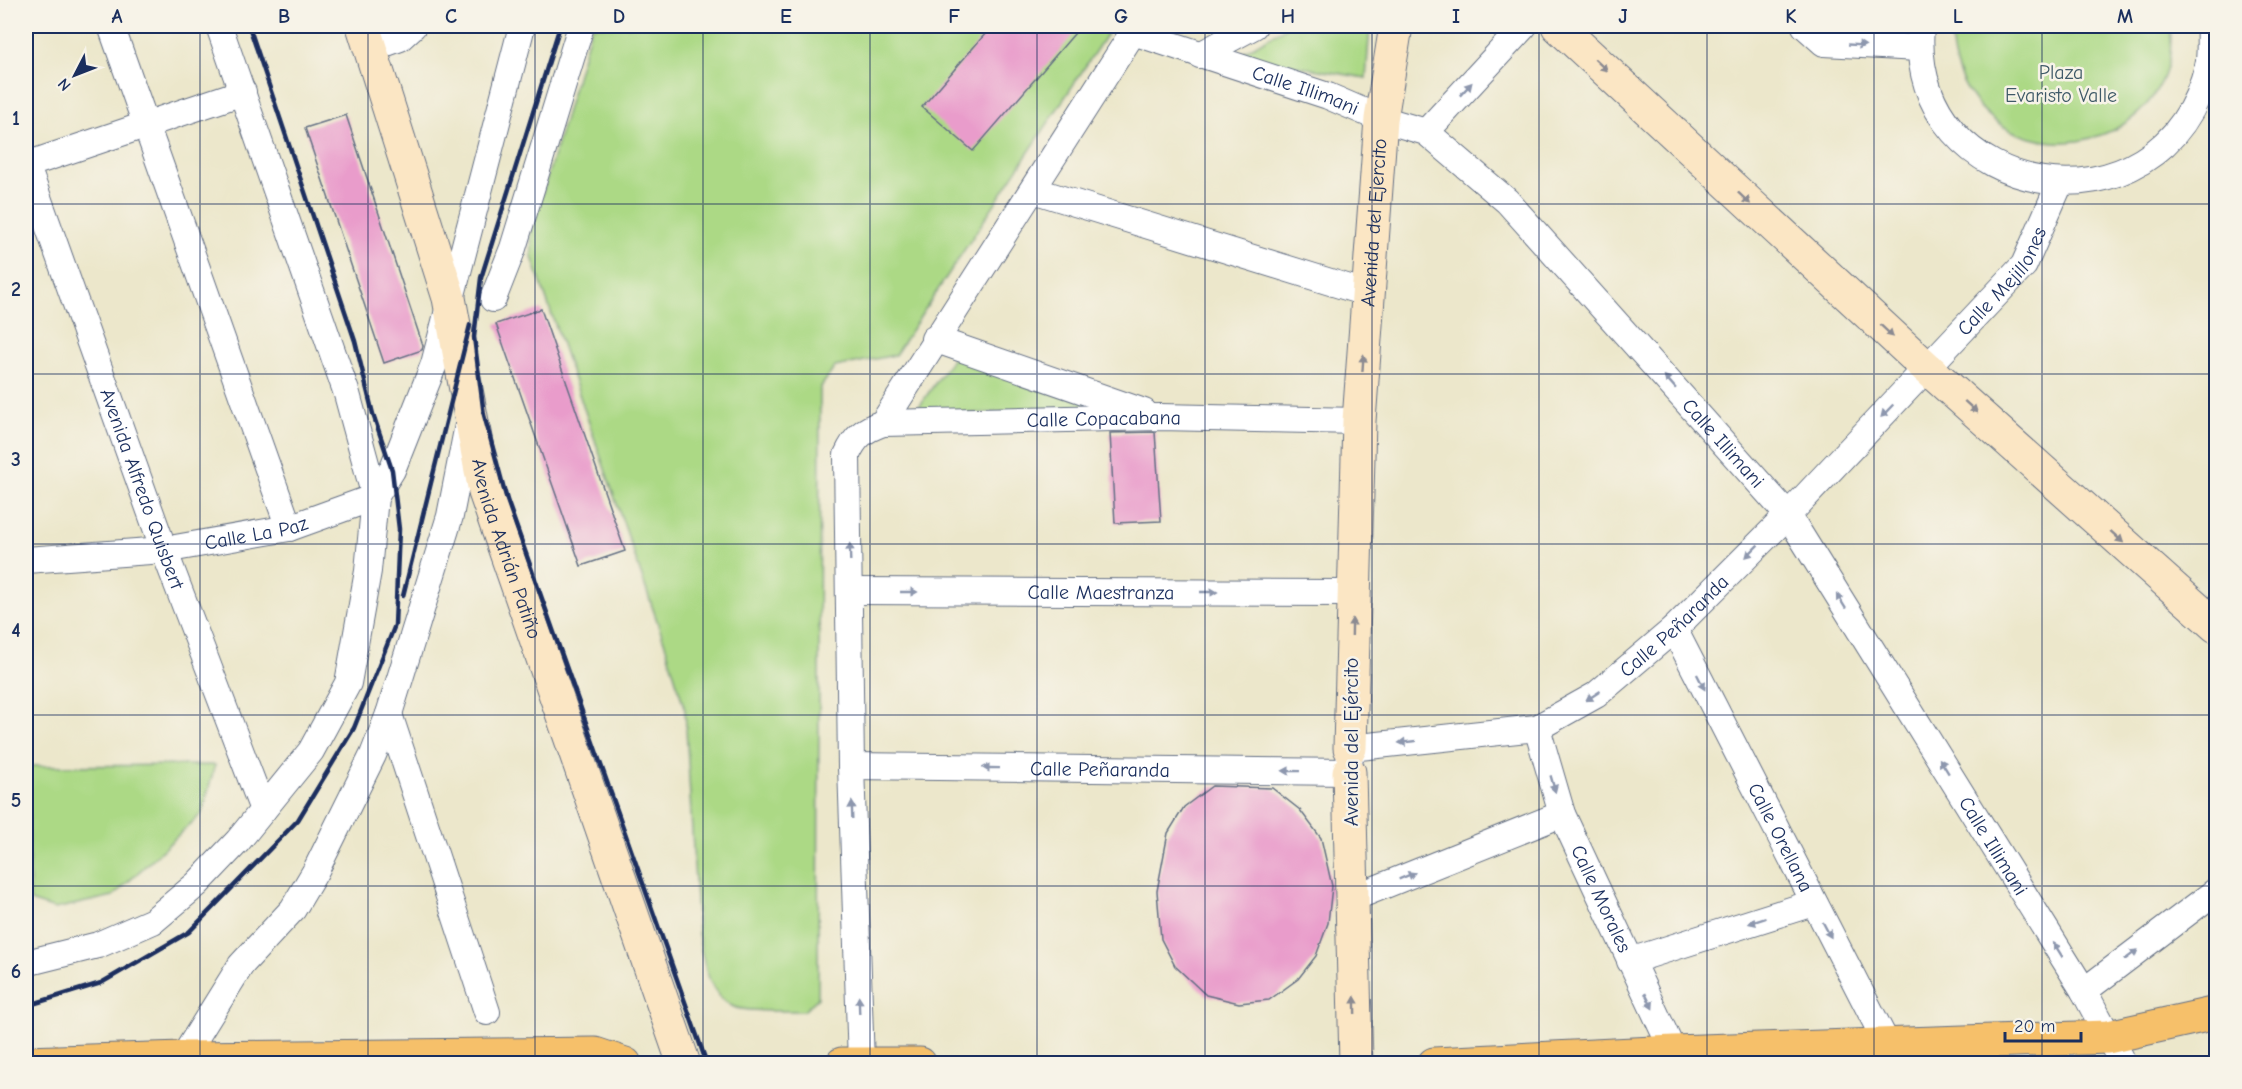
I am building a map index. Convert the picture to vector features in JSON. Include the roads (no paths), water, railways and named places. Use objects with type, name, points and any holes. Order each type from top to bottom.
[{"type":"main road","points":[[1434,1064],[1677,1058],[1887,1044],[2116,1050],[2217,1013]]},
{"type":"main road","points":[[26,1064],[183,1058],[595,1054],[625,1064]]},
{"type":"main road","points":[[842,1064],[920,1064]]},
{"type":"street","points":[[111,26],[289,528]]},
{"type":"street","points":[[26,963],[98,945],[153,921],[197,884],[263,810],[311,751],[348,683],[368,571],[375,497],[347,394],[219,26]]},
{"type":"street","points":[[367,37],[400,38],[412,26]]},
{"type":"street","points":[[375,497],[392,470],[434,364],[449,298],[522,26]]},
{"type":"street","points":[[493,299],[513,248],[581,26]]},
{"type":"street","points":[[1200,55],[1254,26]]},
{"type":"street","name":"Avenida del Ejercito","points":[[1359,421],[1381,119],[1396,26]]},
{"type":"street","points":[[1426,132],[1524,26]]},
{"type":"street","points":[[1558,26],[1927,368],[2217,626]]},
{"type":"street","points":[[1805,26],[1824,43],[1920,37],[1929,89],[1950,127],[1980,156],[2018,176],[2060,183],[2101,180],[2139,164],[2172,138],[2196,104],[2213,63],[2210,26]]},
{"type":"street","points":[[883,423],[934,339],[1033,190],[1135,29]]},
{"type":"street","name":"Calle Illimani","points":[[1135,29],[1200,55],[1328,96],[1381,119],[1426,132],[1507,201],[1788,515],[2084,991],[2116,1050]]},
{"type":"street","name":"Avenida Adrián Patiño","points":[[367,37],[449,298],[485,492],[684,1064]]},
{"type":"street","points":[[26,171],[26,165],[243,92]]},
{"type":"street","name":"Avenida Alfredo Quisbert","points":[[26,165],[164,550],[263,810]]},
{"type":"street","name":"Calle Mejillones","points":[[1927,368],[2024,265],[2060,183]]},
{"type":"street","points":[[1033,190],[1368,294]]},
{"type":"street","points":[[934,339],[1160,417]]},
{"type":"street","name":"Calle Peñaranda","points":[[851,766],[1349,760],[1537,728],[1596,695],[1674,630],[1788,515],[1927,368]]},
{"type":"street","points":[[183,1058],[241,965],[293,909],[374,755],[389,714],[450,516],[471,413]]},
{"type":"street","name":"Calle Copacabana","points":[[851,591],[847,455],[855,438],[869,428],[883,423],[1160,417],[1359,421]]},
{"type":"street","name":"Avenida del Ejército","points":[[1356,1064],[1349,760],[1359,421]]},
{"type":"street","name":"Calle La Paz","points":[[26,560],[164,550],[289,528],[375,497]]},
{"type":"street","points":[[851,591],[851,766],[861,1063]]},
{"type":"street","name":"Calle Maestranza","points":[[851,591],[1353,593]]},
{"type":"street","name":"Calle Orellana","points":[[1674,630],[1887,1044]]},
{"type":"street","points":[[389,714],[487,1012]]},
{"type":"street","name":"Calle Morales","points":[[1537,728],[1562,814],[1677,1058]]},
{"type":"street","points":[[1353,898],[1562,814]]},
{"type":"street","points":[[2084,991],[2217,891]]},
{"type":"street","points":[[1630,962],[1813,903]]},
{"type":"railway","points":[[26,1006],[101,983],[189,932],[298,820],[354,728],[395,625],[399,529],[392,470],[373,414],[355,341],[249,26]]},
{"type":"railway","points":[[560,26],[481,278],[474,337],[484,415],[507,500],[707,1064]]},
{"type":"railway","points":[[403,596],[470,325]]},
{"type":"park label","name":"Plaza Evaristo Valle","points":[[2061,84]]}]
